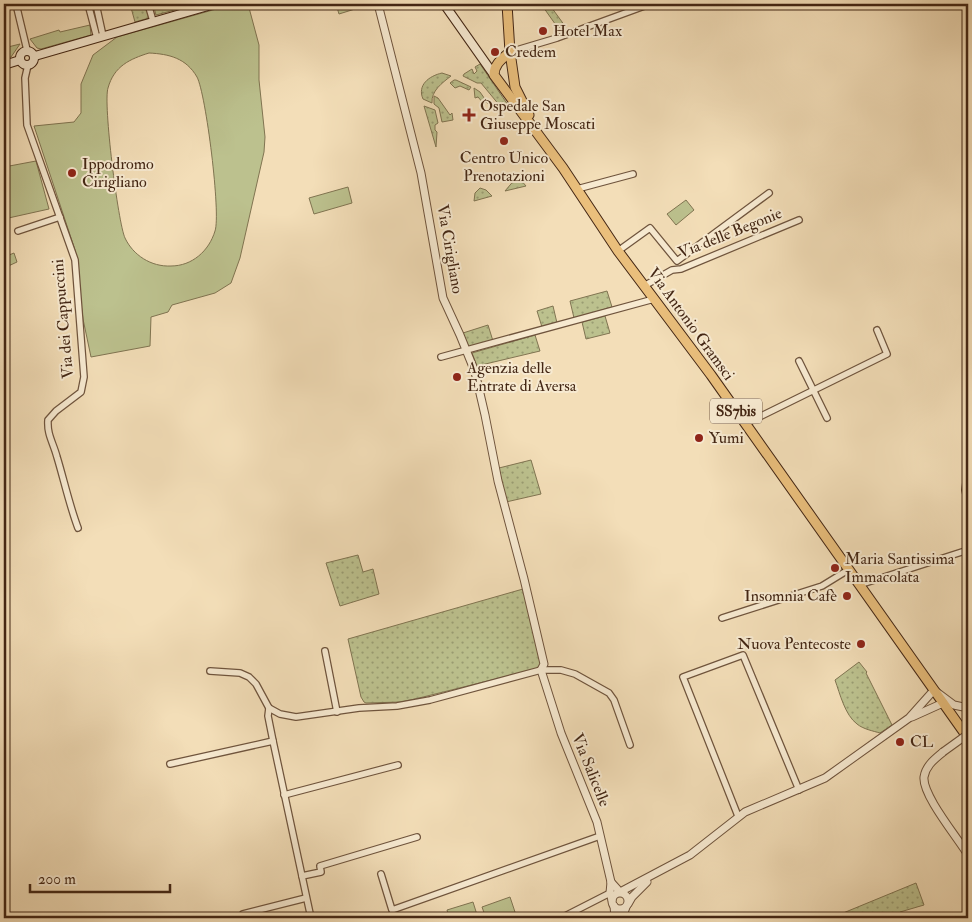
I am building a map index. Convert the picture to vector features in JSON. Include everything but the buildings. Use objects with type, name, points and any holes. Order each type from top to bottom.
[{"type":"main road","points":[[35,56],[215,4]]},
{"type":"main road","points":[[444,4],[494,75]]},
{"type":"main road","name":"SS7bis","points":[[507,4],[510,52]]},
{"type":"main road","points":[[20,60],[21,54],[27,50],[35,56]]},
{"type":"main road","points":[[494,75],[498,63],[510,52]]},
{"type":"main road","name":"Via Antonio Gramsci","points":[[510,52],[513,74],[511,89]]},
{"type":"main road","points":[[20,60],[23,64],[28,65],[32,63],[35,56]]},
{"type":"main road","points":[[4,65],[20,60]]},
{"type":"main road","points":[[484,61],[504,64],[513,74]]},
{"type":"main road","name":"Via Antonio Gramsci","points":[[494,75],[511,89],[537,132],[577,188],[618,251],[711,375],[943,703]]},
{"type":"main road","name":"SS7bis","points":[[943,703],[968,736]]},
{"type":"street","points":[[16,4],[27,50]]},
{"type":"street","points":[[88,4],[100,37]]},
{"type":"street","points":[[96,4],[100,37]]},
{"type":"street","points":[[148,4],[153,21]]},
{"type":"street","name":"Via Cirigliano","points":[[378,4],[422,173],[443,298],[467,351],[474,372],[498,481],[544,664],[541,670]]},
{"type":"street","points":[[510,52],[650,4]]},
{"type":"street","points":[[513,74],[514,58],[526,48]]},
{"type":"street","name":"Via dei Cappuccini","points":[[28,65],[25,78],[27,125],[74,260],[84,378],[81,392],[56,411],[48,420],[48,433],[57,456],[71,510],[78,528]]},
{"type":"street","points":[[577,188],[633,174]]},
{"type":"street","points":[[618,251],[650,228],[677,261],[769,193]]},
{"type":"street","points":[[18,231],[60,217]]},
{"type":"street","name":"Via delle Begonie","points":[[644,286],[672,270],[681,269],[799,220]]},
{"type":"street","points":[[441,357],[654,299]]},
{"type":"street","points":[[745,424],[887,354],[877,330]]},
{"type":"street","points":[[799,361],[827,418]]},
{"type":"street","points":[[966,483],[964,490],[968,502]]},
{"type":"street","points":[[859,585],[968,550]]},
{"type":"street","points":[[722,618],[822,586],[848,570]]},
{"type":"street","points":[[325,652],[337,712]]},
{"type":"street","points":[[738,816],[683,677],[743,655],[799,790]]},
{"type":"street","points":[[210,671],[234,671],[249,677],[256,684],[269,708],[280,714],[296,717],[359,708],[397,706],[430,700],[541,670],[561,670],[575,674],[609,693],[614,700],[630,745]]},
{"type":"street","name":"Via Salicelle","points":[[541,670],[561,733],[594,814],[611,882]]},
{"type":"street","points":[[561,918],[612,900],[614,895],[697,850],[738,816],[825,778],[909,718],[934,690],[954,705],[968,708]]},
{"type":"street","points":[[909,718],[943,703]]},
{"type":"street","points":[[269,708],[268,716],[311,918]]},
{"type":"street","points":[[968,736],[932,761],[924,774],[926,789],[968,855]]},
{"type":"street","points":[[170,764],[273,741]]},
{"type":"street","points":[[284,795],[398,765]]},
{"type":"street","points":[[381,874],[392,910],[600,836]]},
{"type":"street","points":[[302,876],[320,872],[320,866],[417,837]]},
{"type":"street","points":[[622,918],[627,906],[640,888],[654,875]]},
{"type":"street","points":[[611,882],[620,892],[627,896],[627,906]]},
{"type":"street","points":[[611,882],[615,918]]},
{"type":"street","points":[[243,914],[306,898]]},
{"type":"street","points":[[612,900],[618,909],[627,906]]},
{"type":"green space","points":[[130,4],[146,4],[149,18],[135,22]]},
{"type":"green space","points":[[153,4],[188,4],[189,6],[156,15]]},
{"type":"green space","name":"Ippodromo Cirigliano","points":[[234,4],[248,4],[259,45],[259,80],[265,137],[264,152],[240,258],[231,283],[215,293],[172,305],[168,312],[151,317],[150,346],[91,357],[83,319],[75,250],[34,126],[74,122],[81,113],[81,84],[93,55],[117,37]],"holes":[[[149,53],[170,56],[182,61],[188,65],[197,77],[201,88],[208,129],[216,202],[215,231],[209,245],[193,260],[171,266],[164,266],[144,259],[133,250],[125,238],[115,188],[109,138],[107,98],[108,88],[114,74],[124,64],[135,58]]]},
{"type":"green space","points":[[336,4],[354,4],[355,9],[339,14]]},
{"type":"green space","points":[[541,4],[549,4],[565,26],[558,28]]},
{"type":"green space","points":[[90,25],[91,35],[41,49],[37,48],[30,39],[59,30],[60,32]]},
{"type":"green space","points":[[20,44],[11,57],[4,59],[4,48]]},
{"type":"green space","points":[[480,64],[508,105],[506,107],[500,106],[481,83],[463,76],[472,69],[474,74],[477,71],[475,67]]},
{"type":"green space","points":[[442,73],[451,76],[435,91],[432,103],[423,99],[422,89],[425,82],[433,76]]},
{"type":"green space","points":[[454,80],[471,87],[469,90],[460,86],[455,88],[450,83]]},
{"type":"green space","points":[[474,88],[480,92],[489,105],[486,102],[484,104],[478,97],[475,98]]},
{"type":"green space","points":[[434,96],[438,98],[450,115],[452,113],[453,120],[442,122],[439,108],[434,104]]},
{"type":"green space","points":[[424,106],[435,110],[438,123],[435,125],[437,132],[436,147]]},
{"type":"green space","points":[[36,161],[49,209],[4,219],[4,167]]},
{"type":"green space","points":[[516,178],[520,179],[526,186],[505,191]]},
{"type":"green space","points":[[348,187],[352,203],[314,214],[309,198]]},
{"type":"green space","points":[[480,188],[486,190],[492,196],[474,201],[475,193]]},
{"type":"green space","points":[[686,200],[694,210],[676,225],[667,214]]},
{"type":"green space","points":[[14,253],[17,262],[4,268],[4,257]]},
{"type":"green space","points":[[607,291],[612,307],[574,318],[570,301]]},
{"type":"green space","points":[[553,306],[557,323],[542,327],[537,311]]},
{"type":"green space","points":[[605,316],[610,333],[586,339],[582,322]]},
{"type":"green space","points":[[488,325],[493,341],[469,347],[463,333]]},
{"type":"green space","points":[[535,335],[540,351],[477,366],[472,353]]},
{"type":"green space","points":[[531,460],[541,494],[506,502],[499,468]]},
{"type":"green space","points":[[358,555],[363,572],[373,569],[379,594],[340,606],[326,563]]},
{"type":"green space","points":[[523,589],[541,663],[540,668],[401,702],[364,702],[361,697],[348,639]]},
{"type":"green space","points":[[859,662],[867,672],[892,725],[880,733],[868,730],[853,720],[843,704],[835,680]]},
{"type":"green space","points":[[916,883],[924,905],[900,912],[901,918],[831,918]]},
{"type":"green space","points":[[510,897],[517,918],[486,918],[482,907]]},
{"type":"green space","points":[[473,902],[478,918],[449,918],[447,910]]},
{"type":"place","name":"Hotel Max","points":[[543,31]]},
{"type":"place","name":"Credem","points":[[495,52]]},
{"type":"place","name":"Ospedale San Giuseppe Moscati","points":[[469,115]]},
{"type":"place","name":"Centro Unico Prenotazioni","points":[[504,141]]},
{"type":"place","name":"Ippodromo Cirigliano","points":[[72,173]]},
{"type":"place","name":"Agenzia delle Entrate di Aversa","points":[[457,377]]},
{"type":"place","name":"Yumi","points":[[699,438]]},
{"type":"place","name":"Maria Santissima Immacolata","points":[[835,568]]},
{"type":"place","name":"Insomnia Cafè","points":[[847,596]]},
{"type":"place","name":"Nuova Pentecoste","points":[[861,644]]},
{"type":"place","name":"CL","points":[[900,742]]}]
